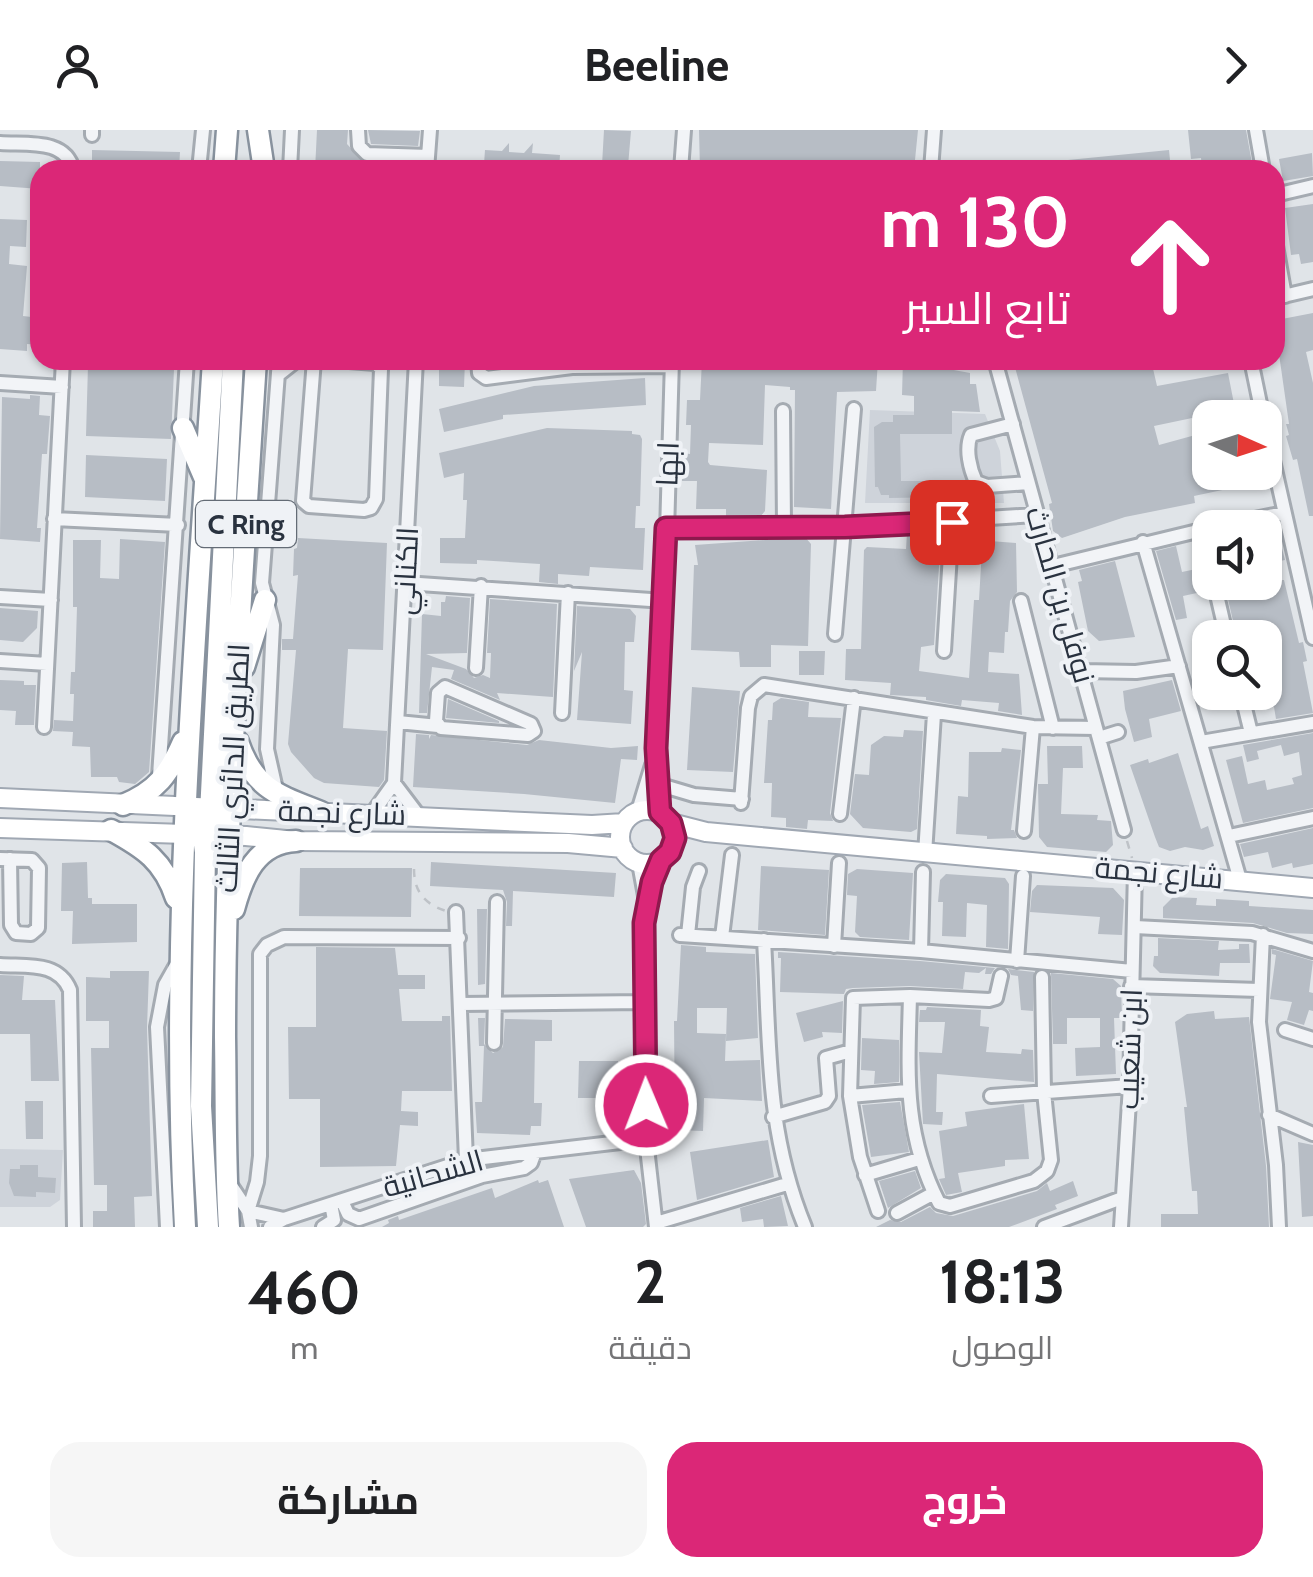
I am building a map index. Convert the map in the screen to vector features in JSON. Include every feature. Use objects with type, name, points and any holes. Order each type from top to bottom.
[{"type":"highway","points":[[225,160],[227,130]]},
{"type":"highway","points":[[258,130],[263,160]]},
{"type":"highway","points":[[266,160],[269,130]]},
{"type":"highway","name":"الطريق الدائري الثالث","points":[[185,807],[212,370]]},
{"type":"highway","points":[[220,808],[233,370]]},
{"type":"highway","name":"الطريق الدائري الثالث","points":[[229,1227],[225,940],[230,836],[220,808],[234,726],[255,370]]},
{"type":"highway","points":[[183,428],[206,481]]},
{"type":"highway","points":[[236,688],[265,600]]},
{"type":"highway","points":[[124,804],[152,791],[168,775],[190,726]]},
{"type":"highway","points":[[234,726],[250,772],[261,784],[321,812]]},
{"type":"highway","points":[[185,807],[202,816],[194,834],[204,867],[201,1106],[208,1227]]},
{"type":"highway","points":[[111,830],[158,860],[169,878],[180,913]]},
{"type":"highway","name":"الطريق الدائري الثالث","points":[[185,1227],[179,1118],[180,913],[182,866],[194,834]]},
{"type":"highway","points":[[225,940],[240,886],[250,866],[272,846],[296,841]]},
{"type":"highway","points":[[182,866],[194,859],[204,867]]},
{"type":"main road","name":"شارع نجمة","points":[[0,798],[592,825],[631,817]]},
{"type":"main road","points":[[666,856],[675,838],[666,818],[631,817],[620,836],[623,848],[639,863],[666,856],[706,832]]},
{"type":"main road","name":"شارع نجمة","points":[[666,818],[706,832],[924,863],[1135,870],[1313,888]]},
{"type":"main road","name":"شارع نجمة","points":[[0,828],[296,841],[568,843],[623,848]]},
{"type":"street","points":[[201,160],[203,130]]},
{"type":"street","points":[[290,160],[292,130]]},
{"type":"street","points":[[358,130],[359,146],[367,154],[408,160]]},
{"type":"street","points":[[428,160],[430,130]]},
{"type":"street","points":[[682,160],[684,130]]},
{"type":"street","points":[[932,160],[934,130]]},
{"type":"street","points":[[1256,130],[1261,160]]},
{"type":"street","points":[[0,143],[57,148],[70,160]]},
{"type":"street","points":[[1285,193],[1313,186]]},
{"type":"street","points":[[1285,296],[1313,289]]},
{"type":"street","points":[[44,727],[63,370]]},
{"type":"street","points":[[152,791],[161,768],[186,370]]},
{"type":"street","name":"الطريق الدائري الثالث","points":[[278,370],[262,583],[273,624],[267,760],[280,795]]},
{"type":"street","points":[[278,376],[285,370]]},
{"type":"street","points":[[313,370],[303,501],[309,506],[364,510],[373,506],[377,496],[381,370]]},
{"type":"street","name":"الكناني","points":[[394,783],[416,370]]},
{"type":"street","points":[[479,370],[486,378],[538,370]]},
{"type":"street","name":"ابها","points":[[666,818],[657,784],[656,748],[672,370]]},
{"type":"street","name":"نوفل بن الحارث","points":[[998,370],[1124,830]]},
{"type":"street","points":[[1253,370],[1259,400]]},
{"type":"street","points":[[0,384],[62,387]]},
{"type":"street","points":[[835,634],[854,409]]},
{"type":"street","points":[[783,411],[784,526]]},
{"type":"street","points":[[1013,424],[970,435],[974,476],[976,482],[987,486],[1028,483]]},
{"type":"street","points":[[1279,490],[1313,638]]},
{"type":"street","points":[[666,528],[845,527],[1036,515]]},
{"type":"street","points":[[54,520],[178,525]]},
{"type":"street","points":[[944,651],[952,522]]},
{"type":"street","points":[[1053,566],[1192,531]]},
{"type":"street","points":[[1143,542],[1240,880]]},
{"type":"street","points":[[405,583],[664,602]]},
{"type":"street","points":[[476,668],[481,586]]},
{"type":"street","points":[[562,712],[568,593]]},
{"type":"street","points":[[0,597],[51,600]]},
{"type":"street","points":[[1021,601],[1053,728]]},
{"type":"street","points":[[0,661],[47,664]]},
{"type":"street","points":[[1082,671],[1136,672],[1179,666]]},
{"type":"street","points":[[657,784],[694,795],[741,801],[748,708],[764,685],[776,684],[934,714],[1033,727],[1118,732]]},
{"type":"street","points":[[398,718],[528,735],[534,731],[531,724],[445,686],[438,693],[437,722]]},
{"type":"street","points":[[840,814],[854,698]]},
{"type":"street","points":[[1245,710],[1250,733]]},
{"type":"street","points":[[921,951],[934,714]]},
{"type":"street","points":[[1201,742],[1313,723]]},
{"type":"street","points":[[1024,831],[1033,727]]},
{"type":"street","name":"ابها","points":[[631,817],[656,748]]},
{"type":"street","points":[[372,814],[394,783],[419,816]]},
{"type":"street","points":[[1229,836],[1313,818]]},
{"type":"street","points":[[722,937],[732,855]]},
{"type":"street","points":[[644,923],[652,882],[666,856]]},
{"type":"street","points":[[5,860],[32,860],[39,868],[38,928],[31,934],[16,933],[11,925],[5,860]]},
{"type":"street","points":[[639,863],[644,896],[646,1139],[656,1225],[787,1184]]},
{"type":"street","points":[[834,946],[840,863]]},
{"type":"street","name":"ابن شعيب","points":[[1120,1227],[1130,1086],[1135,870]]},
{"type":"street","points":[[698,871],[684,935],[921,951],[1132,971]]},
{"type":"street","points":[[1017,961],[1023,876]]},
{"type":"street","points":[[494,1043],[497,902]]},
{"type":"street","points":[[456,912],[466,1160]]},
{"type":"street","points":[[1136,927],[1263,935],[1313,951]]},
{"type":"street","points":[[1263,935],[1259,990],[1278,1227]]},
{"type":"street","points":[[248,1211],[260,1156],[260,954],[267,945],[284,938],[458,938]]},
{"type":"street","points":[[764,940],[773,1116],[787,1184],[804,1227]]},
{"type":"street","name":"الطريق الدائري الثالث","points":[[167,1227],[157,1027],[164,985],[179,960]]},
{"type":"street","points":[[0,965],[49,968],[64,977],[70,990],[74,1227]]},
{"type":"street","points":[[878,1211],[865,1175],[850,1096],[853,998],[993,1000],[1001,976]]},
{"type":"street","points":[[910,996],[907,1091],[920,1159],[939,1203],[950,1206],[1034,1182],[1047,1171],[1051,1160],[1044,1092],[1042,977]]},
{"type":"street","points":[[1131,986],[1259,990]]},
{"type":"street","points":[[460,1004],[644,1002]]},
{"type":"street","points":[[1285,1030],[1313,1039]]},
{"type":"street","points":[[773,1116],[825,1102],[829,1096],[826,1058],[850,1052]]},
{"type":"street","points":[[991,1096],[1130,1086]]},
{"type":"street","points":[[850,1096],[907,1091]]},
{"type":"street","points":[[1269,1115],[1312,1131]]},
{"type":"street","name":"الشحانية","points":[[270,1227],[284,1219],[466,1160],[646,1139]]},
{"type":"street","points":[[336,1202],[359,1218],[482,1176],[524,1168],[535,1152]]},
{"type":"street","points":[[865,1175],[920,1159]]},
{"type":"street","points":[[226,1177],[248,1211],[251,1227]]},
{"type":"street","points":[[897,1212],[934,1193]]},
{"type":"street","points":[[1044,1227],[1122,1198]]},
{"type":"street","points":[[323,1227],[334,1220],[336,1202]]},
{"type":"street","points":[[248,1211],[284,1219]]},
{"type":"path","points":[[1124,830],[1135,870]]},
{"type":"path","points":[[414,868],[421,896],[433,906],[456,912]]},
{"type":"shaded area","points":[[870,410],[985,414],[1000,451],[1004,503],[865,503]]},
{"type":"shaded area","points":[[0,1149],[63,1150],[60,1200],[50,1207],[0,1207]]},
{"type":"building","points":[[317,130],[348,130],[347,144],[362,160],[316,160]]},
{"type":"building","points":[[368,130],[420,131],[418,146],[371,144]]},
{"type":"building","points":[[604,130],[631,131],[629,160],[602,160]]},
{"type":"building","points":[[699,130],[918,130],[915,160],[700,160]]},
{"type":"building","points":[[1188,130],[1246,130],[1251,160],[1191,159]]},
{"type":"building","points":[[509,143],[509,152],[524,153],[533,143],[532,153],[560,155],[560,160],[484,160],[485,150],[502,151]]},
{"type":"building","points":[[92,150],[180,152],[180,160],[92,160]]},
{"type":"building","points":[[1169,150],[1170,160],[1068,160]]},
{"type":"building","points":[[1312,153],[1313,176],[1285,181],[1285,160],[1279,159]]},
{"type":"building","points":[[0,161],[30,162],[30,188],[0,186]]},
{"type":"building","points":[[1313,204],[1313,262],[1301,264],[1299,254],[1291,255],[1285,208]]},
{"type":"building","points":[[0,219],[27,220],[26,247],[10,246],[9,264],[27,266],[23,316],[30,317],[30,344],[27,351],[0,349]]},
{"type":"building","points":[[1313,313],[1313,350],[1306,352],[1313,383],[1313,516],[1309,516],[1297,459],[1293,460],[1286,436],[1289,424],[1281,370],[1285,370],[1285,318]]},
{"type":"building","points":[[88,370],[174,370],[171,439],[86,436]]},
{"type":"building","points":[[439,370],[465,370],[464,387],[439,386]]},
{"type":"building","points":[[702,370],[877,370],[876,391],[837,392],[831,509],[794,507],[795,390],[765,385],[763,445],[709,443],[708,462],[767,470],[765,511],[760,517],[746,517],[726,516],[726,509],[696,509],[697,481],[682,481],[683,453],[690,454],[687,400],[700,400]]},
{"type":"building","points":[[903,370],[970,373],[970,384],[976,384],[980,412],[952,411],[952,434],[900,434],[901,481],[952,481],[952,497],[889,498],[875,487],[874,427],[893,422],[893,415],[914,415],[914,396],[902,395]]},
{"type":"building","points":[[1016,370],[1153,370],[1157,386],[1228,373],[1233,400],[1192,400],[1192,418],[1154,426],[1159,445],[1192,436],[1192,490],[1222,490],[1194,496],[1195,503],[1125,517],[1062,538],[1053,531],[1049,504],[1052,503]]},
{"type":"building","points":[[645,378],[646,405],[503,415],[503,419],[444,432],[439,409],[534,386]]},
{"type":"building","points":[[30,395],[40,396],[39,415],[50,416],[47,454],[42,454],[37,528],[41,528],[40,542],[0,539],[2,397],[30,399]]},
{"type":"building","points":[[547,428],[632,431],[640,435],[640,506],[636,506],[635,528],[645,528],[643,570],[590,567],[589,576],[558,574],[558,584],[539,582],[540,564],[477,560],[477,564],[440,563],[440,538],[465,538],[467,500],[463,500],[464,473],[444,478],[439,453]]},
{"type":"building","points":[[86,455],[167,459],[165,501],[85,497]]},
{"type":"building","points":[[907,533],[941,535],[934,645],[921,647],[919,671],[969,678],[982,549],[990,541],[1016,543],[1017,592],[1010,601],[1004,653],[989,652],[988,672],[1019,674],[1022,715],[998,711],[999,703],[962,700],[961,706],[926,697],[890,695],[891,683],[845,680],[846,649],[861,649],[864,550],[906,549]]},
{"type":"building","points":[[805,537],[811,544],[808,646],[771,645],[771,667],[740,667],[739,652],[691,650],[694,565],[698,565],[695,545]]},
{"type":"building","points":[[298,538],[387,543],[383,650],[348,649],[343,728],[387,731],[384,780],[379,787],[324,783],[314,778],[288,744],[296,650],[282,650],[282,639],[293,639],[298,575],[293,576],[294,549]]},
{"type":"building","points":[[120,539],[165,542],[149,772],[135,784],[119,782],[117,777],[91,777],[90,747],[72,746],[73,732],[53,731],[54,720],[73,721],[74,694],[70,694],[71,672],[75,672],[77,607],[73,607],[73,540],[101,540],[100,578],[119,579]]},
{"type":"building","points":[[1176,546],[1182,572],[1192,570],[1192,594],[1183,596],[1187,618],[1176,620],[1156,551]]},
{"type":"building","points":[[1115,561],[1135,637],[1099,641],[1088,631],[1079,570]]},
{"type":"building","points":[[1282,580],[1299,643],[1303,642],[1313,713],[1276,719],[1274,710],[1282,710],[1282,620],[1233,620],[1228,600],[1282,600]]},
{"type":"building","points":[[446,596],[470,598],[467,653],[426,654],[466,669],[474,678],[490,678],[490,599],[557,604],[553,697],[497,693],[500,700],[451,679],[454,670],[432,667],[427,713],[419,713],[422,614],[441,616],[441,602],[445,602]]},
{"type":"building","points":[[577,606],[630,609],[636,616],[634,642],[625,642],[624,690],[633,691],[631,724],[577,720],[582,652],[574,671]]},
{"type":"building","points":[[0,608],[38,611],[37,628],[23,642],[0,640]]},
{"type":"building","points":[[799,651],[825,651],[824,675],[799,675]]},
{"type":"building","points":[[0,680],[36,685],[34,725],[15,725],[16,711],[0,710]]},
{"type":"building","points":[[1172,680],[1181,711],[1149,719],[1152,737],[1134,742],[1123,691]]},
{"type":"building","points":[[692,687],[740,691],[733,772],[687,770]]},
{"type":"building","points":[[781,698],[809,702],[808,717],[841,718],[830,813],[833,821],[808,820],[807,829],[786,827],[786,818],[771,817],[772,783],[764,783],[768,720],[772,720],[773,703]]},
{"type":"building","points":[[448,699],[499,721],[499,723],[446,718]]},
{"type":"building","points":[[904,730],[923,731],[917,829],[911,832],[863,828],[850,814],[855,774],[869,775],[871,745],[884,736],[903,737]]},
{"type":"building","points":[[1313,733],[1313,808],[1243,823],[1226,760],[1242,756],[1248,784],[1265,780],[1267,790],[1294,784],[1292,778],[1302,775],[1299,752],[1284,756],[1281,745],[1257,751],[1259,759],[1247,762],[1243,745]]},
{"type":"building","points":[[416,734],[429,735],[429,739],[431,735],[527,745],[539,740],[611,748],[638,746],[637,760],[621,759],[615,803],[413,787]]},
{"type":"building","points":[[1047,746],[1082,746],[1083,768],[1063,768],[1061,814],[1098,815],[1097,820],[1111,821],[1113,845],[1106,852],[1047,847],[1039,837],[1038,784],[1048,784]]},
{"type":"building","points":[[1002,748],[1021,750],[1011,830],[1017,838],[956,834],[958,796],[968,797],[969,752],[1001,752]]},
{"type":"building","points":[[1178,753],[1201,829],[1208,826],[1214,846],[1203,850],[1185,847],[1170,851],[1159,847],[1130,765]]},
{"type":"building","points":[[1313,828],[1313,864],[1293,868],[1292,863],[1272,868],[1268,852],[1244,857],[1240,844]]},
{"type":"building","points":[[87,862],[88,898],[92,898],[92,904],[137,904],[137,942],[72,944],[73,911],[61,911],[62,863]]},
{"type":"building","points":[[431,862],[616,873],[614,897],[513,891],[512,926],[506,926],[503,890],[430,886]]},
{"type":"building","points":[[761,866],[829,870],[825,935],[758,930]]},
{"type":"building","points":[[300,868],[412,868],[411,917],[299,916]]},
{"type":"building","points":[[857,869],[913,873],[909,940],[860,937],[855,932],[857,896],[847,895],[848,874]]},
{"type":"building","points":[[946,874],[1005,878],[1009,884],[1008,949],[986,947],[987,905],[967,903],[966,937],[942,936],[943,902],[938,902],[940,880]]},
{"type":"building","points":[[1037,885],[1113,888],[1124,900],[1122,935],[1098,934],[1100,917],[1030,912],[1032,891]]},
{"type":"building","points":[[1173,897],[1197,898],[1196,905],[1216,906],[1216,899],[1249,901],[1249,906],[1313,910],[1313,934],[1287,933],[1253,923],[1163,918],[1163,907]]},
{"type":"building","points":[[477,909],[487,909],[485,984],[478,985]]},
{"type":"building","points":[[1158,938],[1219,941],[1218,950],[1239,949],[1239,944],[1249,944],[1250,963],[1220,963],[1219,976],[1160,973],[1153,966],[1154,956],[1158,956]]},
{"type":"building","points":[[681,945],[706,947],[706,952],[755,954],[758,1038],[726,1041],[727,1008],[697,1008],[697,1033],[726,1034],[725,1061],[760,1060],[762,1101],[704,1098],[703,1131],[675,1130],[674,1021]]},
{"type":"building","points":[[316,947],[395,948],[398,975],[425,975],[425,989],[399,989],[402,1021],[442,1021],[442,1016],[450,1016],[452,1091],[402,1091],[401,1111],[418,1112],[418,1126],[400,1125],[396,1166],[320,1167],[320,1099],[289,1099],[288,1027],[316,1027]]},
{"type":"building","points":[[1272,949],[1313,961],[1309,992],[1313,993],[1313,1011],[1309,1010],[1304,1025],[1287,1020],[1292,1002],[1270,999],[1276,955]]},
{"type":"building","points":[[778,952],[995,968],[991,974],[985,974],[986,968],[979,973],[965,972],[963,989],[910,986],[853,988],[846,989],[844,994],[780,992]]},
{"type":"building","points":[[1008,969],[1034,972],[1033,1011],[1021,1010],[1018,976],[1011,975]]},
{"type":"building","points":[[110,971],[149,971],[152,1196],[134,1197],[135,1227],[93,1227],[93,1211],[107,1211],[107,1185],[94,1185],[91,1048],[109,1048],[109,1021],[86,1021],[86,977],[110,978]]},
{"type":"building","points":[[1051,973],[1113,979],[1121,986],[1122,1018],[1114,1018],[1116,1074],[1076,1076],[1075,1048],[1100,1047],[1100,1018],[1067,1018],[1067,1044],[1053,1044]]},
{"type":"building","points":[[0,975],[24,976],[22,1000],[55,1000],[59,1081],[31,1081],[30,1034],[0,1034]]},
{"type":"building","points":[[843,1001],[842,1033],[822,1032],[823,1037],[804,1042],[796,1013]]},
{"type":"building","points":[[920,1010],[981,1010],[980,1026],[989,1027],[986,1052],[1021,1054],[1022,1049],[1033,1050],[1034,1082],[937,1074],[936,1112],[943,1112],[942,1125],[923,1124],[919,1052],[942,1053],[945,1022],[919,1022]]},
{"type":"building","points":[[1214,1011],[1215,1019],[1249,1017],[1269,1227],[1161,1227],[1161,1214],[1198,1214],[1197,1191],[1192,1191],[1187,1107],[1175,1022],[1187,1014]]},
{"type":"building","points":[[478,1018],[485,1018],[484,1044],[493,1053],[503,1047],[505,1019],[552,1020],[552,1041],[535,1041],[534,1103],[542,1103],[541,1126],[531,1126],[530,1135],[477,1133],[475,1102],[482,1102],[484,1046],[479,1046]]},
{"type":"building","points":[[862,1038],[899,1040],[899,1082],[874,1084],[875,1071],[861,1070]]},
{"type":"building","points":[[579,1061],[618,1061],[617,1098],[578,1098]]},
{"type":"building","points":[[25,1101],[43,1101],[43,1139],[26,1139]]},
{"type":"building","points":[[900,1102],[909,1152],[871,1157],[862,1105]]},
{"type":"building","points":[[1024,1104],[1029,1159],[1005,1160],[1005,1166],[958,1173],[962,1192],[946,1195],[939,1179],[945,1178],[939,1131],[967,1126],[965,1112]]},
{"type":"building","points":[[768,1140],[774,1177],[697,1200],[690,1152]]},
{"type":"building","points":[[1298,1142],[1313,1145],[1313,1216],[1302,1217]]},
{"type":"building","points":[[20,1165],[38,1165],[38,1177],[56,1178],[55,1193],[14,1196],[9,1183],[10,1169],[20,1169]]},
{"type":"building","points":[[634,1170],[641,1183],[646,1224],[586,1227],[569,1179]]},
{"type":"building","points":[[915,1171],[921,1188],[888,1208],[879,1181]]},
{"type":"building","points":[[538,1180],[548,1180],[564,1227],[382,1227],[398,1216],[399,1220],[492,1188],[495,1198]]},
{"type":"building","points":[[1073,1181],[1078,1196],[1055,1205],[1057,1209],[1009,1227],[876,1227],[890,1220],[901,1222],[930,1207],[936,1213],[953,1216],[1037,1191],[1047,1183],[1050,1191]]},
{"type":"building","points":[[781,1196],[788,1226],[764,1227],[763,1219],[742,1222],[740,1208]]},
{"type":"route","points":[[646,1105],[644,923],[652,882],[675,838],[671,823],[660,812],[657,794],[666,528],[952,522]]}]
